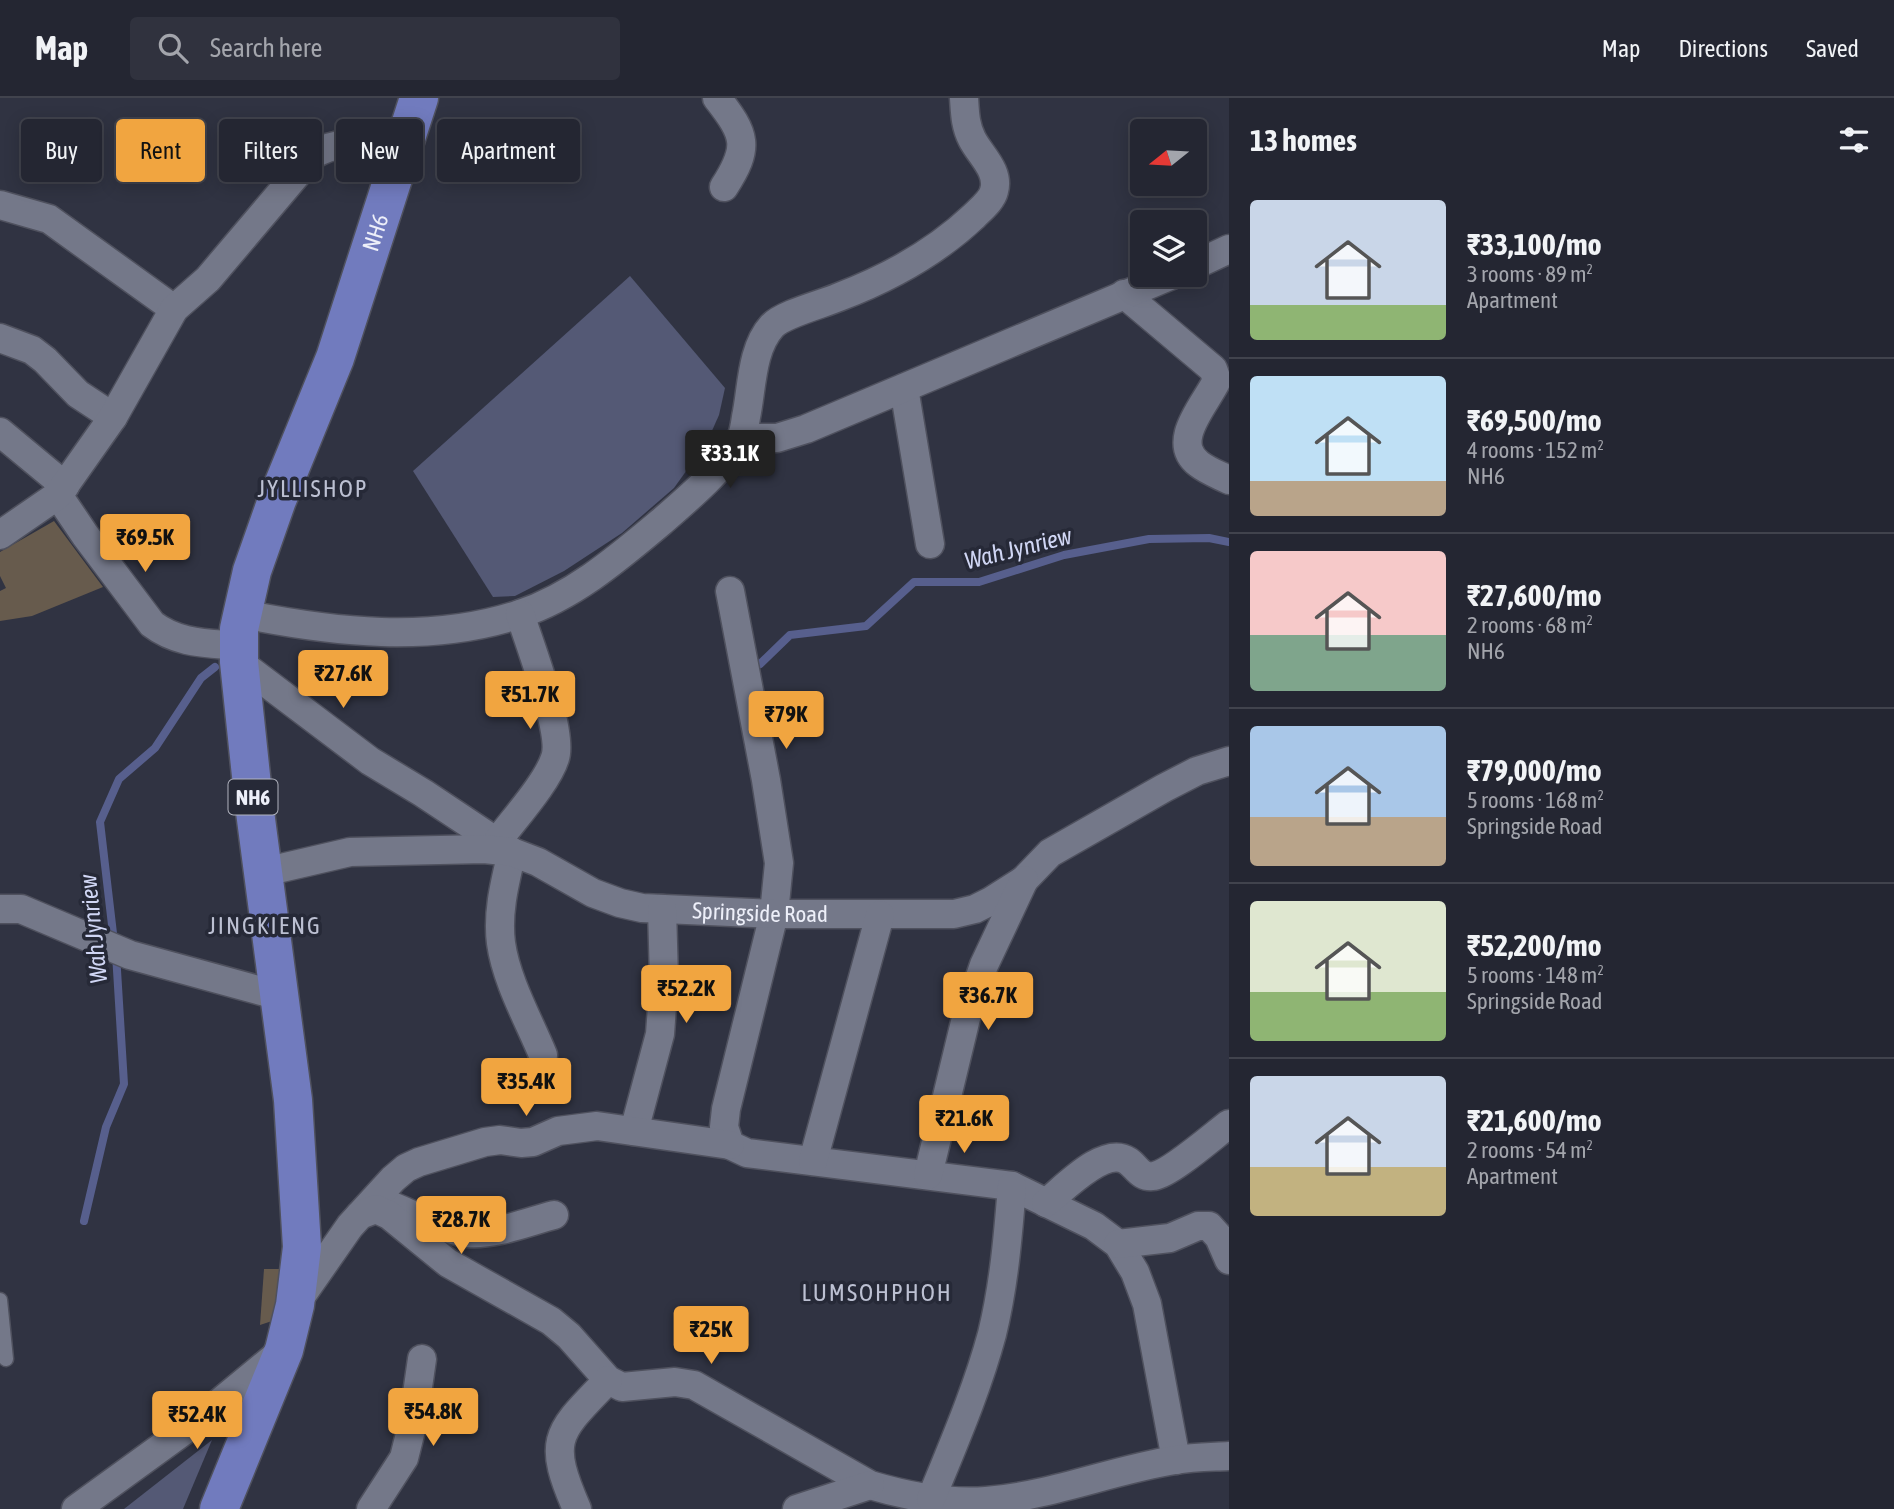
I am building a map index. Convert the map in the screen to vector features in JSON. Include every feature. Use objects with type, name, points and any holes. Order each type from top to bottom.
[{"type":"highway","name":"NH6","points":[[411,119],[419,98]]},
{"type":"highway","name":"NH6","points":[[219,1509],[284,1349],[295,1305],[302,1247],[293,1100],[264,872],[240,641],[252,571],[277,500],[335,358],[390,182]]},
{"type":"street","points":[[718,98],[739,132],[742,147],[739,164],[724,187]]},
{"type":"street","points":[[0,432],[61,491],[85,535],[152,624],[166,635],[183,640],[240,641],[301,625],[366,632],[423,631],[520,614],[565,593],[611,565],[721,465],[742,438],[760,348],[772,325],[800,311],[866,287],[901,269],[950,238],[984,206],[994,191],[993,172],[973,141],[965,121],[964,98]]},
{"type":"street","points":[[0,535],[61,491],[113,418],[174,309],[208,279],[313,155],[326,147],[336,146]]},
{"type":"street","points":[[0,205],[49,219],[174,309]]},
{"type":"street","points":[[1207,259],[1229,249]]},
{"type":"street","points":[[742,438],[777,438],[787,435],[1142,287]]},
{"type":"street","points":[[1124,294],[1213,369],[1217,380],[1188,431],[1187,447],[1201,465],[1229,480]]},
{"type":"street","points":[[0,338],[32,350],[78,394],[113,418]]},
{"type":"street","points":[[904,388],[930,544]]},
{"type":"street","points":[[730,591],[774,822],[779,863],[774,914],[726,1109],[724,1127],[730,1145]]},
{"type":"street","points":[[520,614],[558,746],[555,760],[505,847],[501,942],[506,963],[543,1055]]},
{"type":"street","points":[[240,641],[370,761],[505,847]]},
{"type":"street","name":"Springside Road","points":[[264,872],[350,852],[505,847],[593,893],[620,904],[662,909],[774,914],[954,914],[975,909],[1024,880],[1050,853],[1186,776],[1229,761]]},
{"type":"street","points":[[928,1175],[966,1017],[984,965],[1024,880]]},
{"type":"street","points":[[0,909],[21,909],[130,956],[280,996]]},
{"type":"street","points":[[634,1131],[660,1034],[664,979],[662,909]]},
{"type":"street","points":[[814,1161],[880,915]]},
{"type":"street","points":[[1046,1203],[1092,1166],[1107,1158],[1118,1156],[1129,1161],[1139,1173],[1153,1177],[1169,1169],[1229,1124]]},
{"type":"street","points":[[295,1305],[367,1207],[406,1168],[485,1142],[533,1142],[558,1131],[597,1126],[730,1145],[747,1153],[1012,1186],[1094,1226],[1118,1244],[1135,1272],[1147,1304],[1176,1460]]},
{"type":"street","points":[[931,1499],[968,1406],[991,1335],[1007,1255],[1012,1186]]},
{"type":"street","points":[[367,1207],[468,1233],[485,1232],[554,1216]]},
{"type":"street","points":[[367,1207],[389,1215],[448,1263],[551,1321],[569,1336],[608,1380],[622,1387],[675,1382],[694,1385],[870,1485],[931,1499],[986,1501],[1032,1494],[1176,1460],[1229,1456]]},
{"type":"street","points":[[1118,1244],[1170,1238],[1198,1226],[1209,1226],[1219,1237],[1229,1260]]},
{"type":"street","points":[[76,1509],[230,1395],[284,1349]]},
{"type":"street","points":[[371,1509],[404,1458],[413,1422],[422,1359]]},
{"type":"street","points":[[578,1509],[561,1472],[559,1451],[562,1436],[573,1416],[608,1380]]},
{"type":"street","points":[[797,1509],[870,1485]]},
{"type":"lane","points":[[0,1300],[6,1359]]},
{"type":"shaded area","points":[[630,276],[725,388],[719,415],[707,442],[674,488],[622,533],[564,571],[515,596],[493,597],[413,471]]},
{"type":"shaded area","points":[[212,1440],[183,1509],[124,1509]]},
{"type":"building","points":[[54,521],[103,587],[32,616],[0,621],[0,591],[6,588],[0,576],[0,552]]},
{"type":"building","points":[[264,1269],[281,1269],[278,1319],[260,1325]]},
{"type":"waterway","name":"Wah Jynriew","points":[[760,664],[790,635],[866,626],[914,582],[979,582],[1064,555],[1149,539],[1209,538],[1229,542]]},
{"type":"waterway","name":"Wah Jynriew","points":[[114,942],[100,822],[119,779],[155,748],[201,678],[215,667]]},
{"type":"waterway","name":"Wah Jynriew","points":[[84,1221],[106,1127],[124,1084],[116,954]]},
{"type":"district","name":"JYLLISHOP","points":[[313,488]]},
{"type":"district","name":"JINGKIENG","points":[[265,925]]},
{"type":"district","name":"LUMSOHPHOH","points":[[877,1292]]}]
